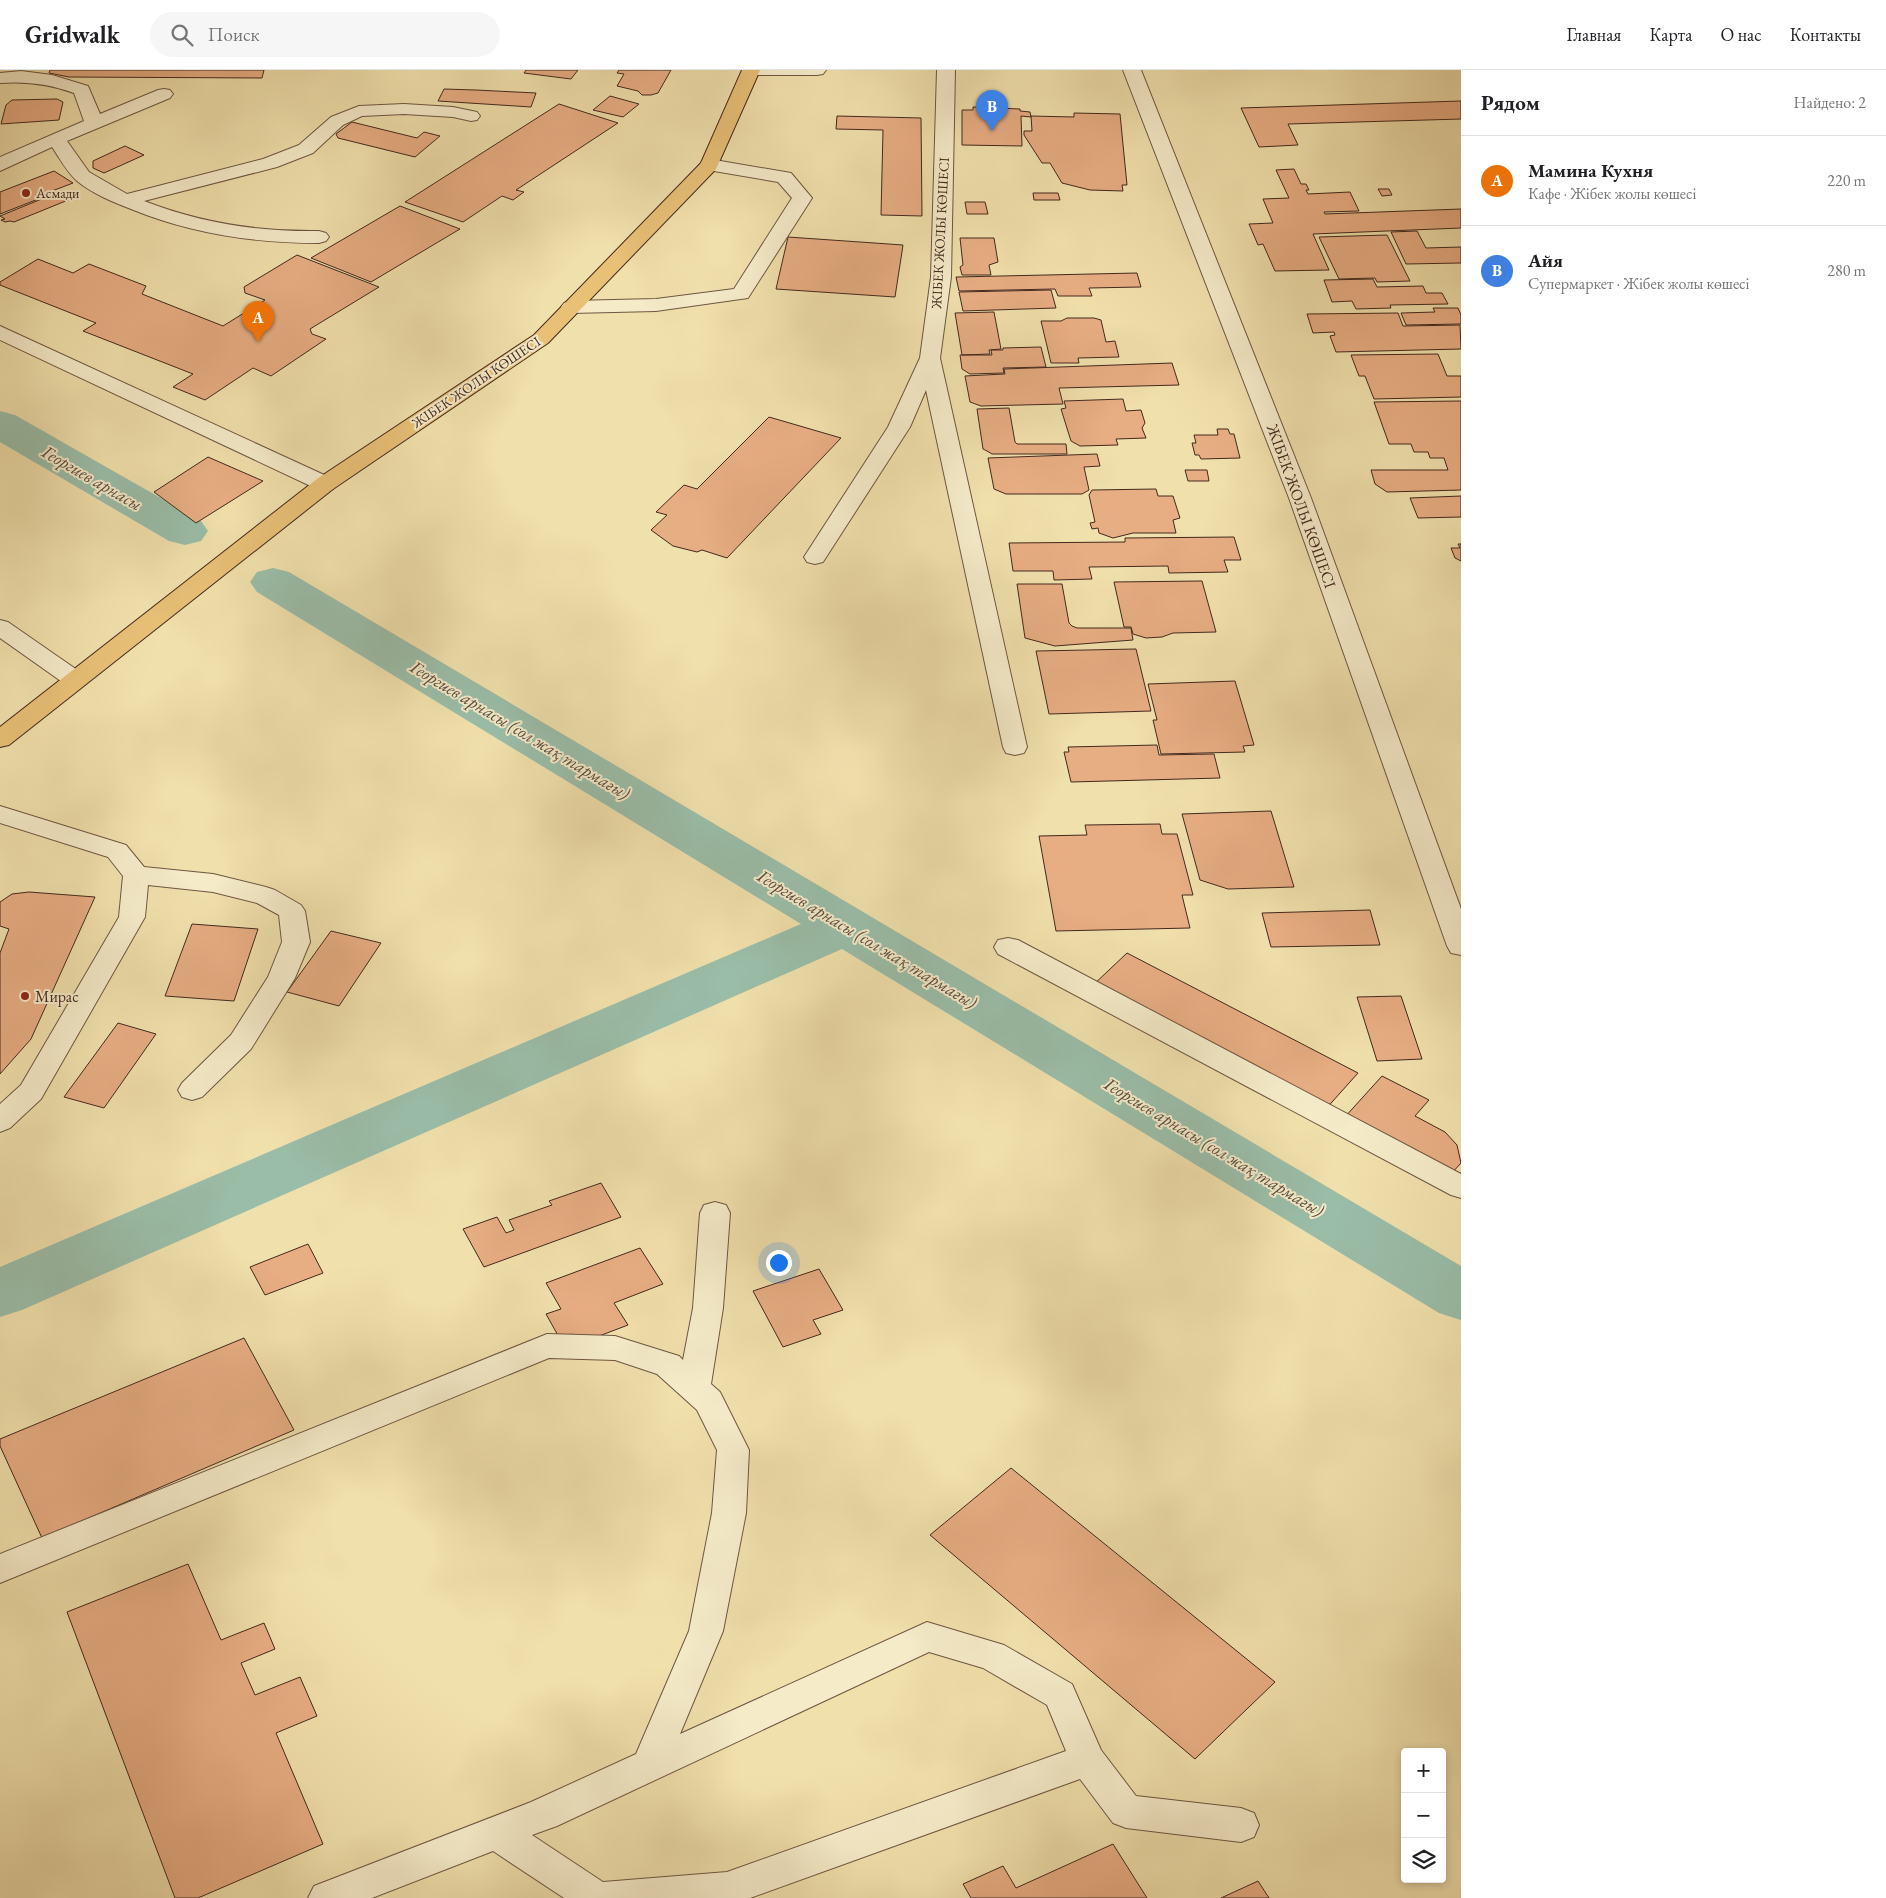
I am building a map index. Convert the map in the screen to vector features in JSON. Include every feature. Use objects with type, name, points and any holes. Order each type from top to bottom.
[{"type":"highway","name":"ЖІБЕК ЖОЛЫ КӨШЕСІ","points":[[0,739],[74,679],[325,484],[541,339],[709,165],[751,70]]},
{"type":"street","points":[[751,70],[817,70]]},
{"type":"street","name":"ЖІБЕК ЖОЛЫ КӨШЕСІ","points":[[946,70],[941,277],[930,358],[1015,747]]},
{"type":"street","name":"ЖІБЕК ЖОЛЫ КӨШЕСІ","points":[[1132,70],[1300,498],[1453,909],[1461,946]]},
{"type":"street","points":[[0,78],[29,77],[62,82],[82,90],[94,124]]},
{"type":"street","points":[[0,165],[22,153],[164,94]]},
{"type":"street","points":[[124,200],[270,163],[306,149],[337,121],[359,111],[404,109],[453,112],[471,116]]},
{"type":"street","points":[[56,139],[78,172],[110,194],[162,215],[240,234],[281,238],[319,237]]},
{"type":"street","points":[[571,307],[656,305],[741,294],[802,198],[784,177],[709,165]]},
{"type":"street","points":[[0,332],[325,484]]},
{"type":"street","points":[[815,557],[899,427],[930,358]]},
{"type":"street","points":[[0,627],[74,679]]},
{"type":"street","points":[[0,814],[117,851],[136,875],[132,917],[31,1092],[0,1121]]},
{"type":"street","points":[[136,875],[213,883],[266,896],[292,912],[296,942],[281,978],[241,1042],[192,1090]]},
{"type":"street","points":[[1008,948],[1461,1187]]},
{"type":"street","points":[[694,1388],[708,1308],[715,1213]]},
{"type":"street","points":[[0,1569],[547,1346],[615,1348],[668,1365],[709,1401],[733,1450],[729,1513],[706,1631],[649,1766]]},
{"type":"street","points":[[327,1898],[544,1814],[927,1637],[992,1656],[1060,1695],[1087,1760],[1126,1811],[1241,1825]]},
{"type":"street","points":[[607,1898],[727,1889],[1087,1760]]},
{"type":"street","points":[[496,1832],[596,1898]]},
{"type":"building","points":[[50,70],[264,70],[262,78],[69,77],[49,73]]},
{"type":"building","points":[[526,70],[578,70],[571,79],[524,73]]},
{"type":"building","points":[[619,70],[671,70],[658,93],[642,95],[638,91],[617,86],[624,74],[617,73]]},
{"type":"building","points":[[444,89],[536,93],[531,107],[438,101]]},
{"type":"building","points":[[610,96],[639,104],[623,117],[593,110]]},
{"type":"building","points":[[57,99],[63,102],[59,120],[1,124],[6,105],[12,100]]},
{"type":"building","points":[[1461,101],[1461,119],[1288,124],[1298,145],[1259,147],[1241,108]]},
{"type":"building","points":[[559,104],[618,123],[516,190],[524,192],[513,200],[502,196],[463,222],[405,202]]},
{"type":"building","points":[[973,107],[1020,109],[1020,111],[1030,112],[1031,117],[1021,116],[1022,146],[962,145],[962,110],[973,110]]},
{"type":"building","points":[[1074,113],[1120,114],[1127,185],[1122,185],[1123,191],[1090,190],[1062,183],[1050,163],[1042,163],[1024,135],[1024,131],[1032,131],[1031,116],[1074,117]]},
{"type":"building","points":[[837,116],[921,118],[922,216],[881,215],[883,130],[836,129]]},
{"type":"building","points":[[352,122],[417,138],[424,132],[440,136],[415,157],[338,138],[336,134]]},
{"type":"building","points":[[125,146],[144,155],[104,173],[93,168],[93,161]]},
{"type":"building","points":[[1294,169],[1301,184],[1306,184],[1309,190],[1306,190],[1308,194],[1350,192],[1359,211],[1324,212],[1325,214],[1461,209],[1461,228],[1313,234],[1329,270],[1275,271],[1263,244],[1258,245],[1249,224],[1273,223],[1263,199],[1289,198],[1276,170]]},
{"type":"building","name":"Асмади","points":[[54,171],[73,183],[52,191],[51,194],[0,214],[0,192]]},
{"type":"building","points":[[1378,189],[1389,189],[1392,195],[1382,196]]},
{"type":"building","points":[[61,191],[73,198],[14,222],[1,220],[5,219],[0,216]]},
{"type":"building","points":[[1033,193],[1058,193],[1060,200],[1034,200]]},
{"type":"building","points":[[965,202],[985,202],[988,214],[967,214]]},
{"type":"building","points":[[400,206],[460,229],[371,282],[311,258]]},
{"type":"building","points":[[1417,231],[1426,248],[1461,247],[1461,263],[1406,264],[1391,232]]},
{"type":"building","points":[[1387,235],[1410,281],[1377,282],[1375,278],[1339,279],[1319,237]]},
{"type":"building","points":[[788,237],[903,245],[895,297],[776,289]]},
{"type":"building","points":[[960,238],[994,238],[998,262],[989,265],[991,275],[962,275],[960,267],[963,265]]},
{"type":"building","points":[[297,255],[379,287],[310,329],[312,334],[326,339],[271,376],[253,368],[205,400],[173,387],[193,374],[83,331],[96,323],[0,285],[0,282],[38,259],[73,273],[89,264],[146,286],[142,294],[223,326],[265,300],[245,293],[244,287]]},
{"type":"building","points":[[1137,273],[1141,287],[1089,288],[1092,296],[1058,296],[1055,289],[959,291],[956,277]]},
{"type":"building","points":[[1373,279],[1377,287],[1423,286],[1426,293],[1442,293],[1448,304],[1390,305],[1391,308],[1356,309],[1352,301],[1332,302],[1324,280]]},
{"type":"building","points":[[1051,290],[1056,308],[963,311],[959,292]]},
{"type":"building","points":[[1433,308],[1458,308],[1461,315],[1461,324],[1406,325],[1401,313],[1435,312]]},
{"type":"building","points":[[994,312],[1001,349],[989,350],[990,354],[962,355],[955,313]]},
{"type":"building","points":[[1398,313],[1403,326],[1460,325],[1461,349],[1336,352],[1330,336],[1335,335],[1334,332],[1313,333],[1307,314]]},
{"type":"building","points":[[1067,318],[1094,318],[1101,320],[1106,342],[1115,341],[1119,357],[1078,358],[1079,363],[1051,363],[1041,321],[1061,321]]},
{"type":"building","points":[[1041,347],[1046,367],[1003,368],[1004,373],[970,374],[962,369],[960,355],[992,355],[991,350],[1003,350],[1003,348]]},
{"type":"building","points":[[1438,354],[1447,376],[1461,376],[1461,397],[1374,399],[1365,376],[1359,376],[1351,355]]},
{"type":"building","points":[[1172,363],[1179,385],[1059,388],[1063,404],[981,406],[970,402],[965,376],[1005,374],[1004,369]]},
{"type":"building","points":[[1123,399],[1126,411],[1141,410],[1145,423],[1142,428],[1146,438],[1116,439],[1118,445],[1080,446],[1071,441],[1061,409],[1066,408],[1064,401]]},
{"type":"building","points":[[1461,401],[1461,490],[1387,492],[1375,484],[1371,470],[1448,470],[1444,458],[1430,458],[1428,452],[1414,452],[1411,444],[1389,444],[1374,402]]},
{"type":"building","points":[[1009,408],[1015,442],[1017,444],[1066,444],[1067,454],[992,454],[983,449],[977,409]]},
{"type":"building","points":[[769,417],[841,438],[727,558],[702,550],[697,552],[673,546],[651,530],[667,515],[656,512],[684,485],[697,489]]},
{"type":"building","points":[[1217,429],[1228,429],[1230,434],[1234,434],[1240,458],[1201,459],[1199,455],[1195,455],[1192,443],[1196,443],[1194,435],[1218,435]]},
{"type":"building","points":[[1097,454],[1100,466],[1084,467],[1089,490],[1082,494],[1006,494],[994,489],[988,458]]},
{"type":"building","points":[[208,457],[263,481],[196,523],[154,492]]},
{"type":"building","points":[[1185,470],[1207,470],[1209,481],[1188,481]]},
{"type":"building","points":[[1156,489],[1158,496],[1173,496],[1180,518],[1173,520],[1176,533],[1133,533],[1113,538],[1099,533],[1098,528],[1092,529],[1090,523],[1095,522],[1089,495],[1092,490]]},
{"type":"building","points":[[1461,496],[1461,517],[1418,518],[1410,498]]},
{"type":"building","points":[[1234,537],[1241,560],[1224,560],[1228,572],[1169,573],[1168,566],[1089,567],[1092,579],[1054,580],[1053,571],[1013,571],[1009,543],[1125,542],[1125,538]]},
{"type":"building","points":[[1458,544],[1461,544],[1461,561],[1455,558],[1451,548],[1460,548]]},
{"type":"building","points":[[1202,581],[1216,632],[1173,633],[1162,637],[1146,638],[1133,634],[1131,627],[1124,627],[1114,582]]},
{"type":"building","points":[[1017,584],[1062,584],[1069,623],[1072,626],[1077,628],[1131,628],[1133,640],[1055,646],[1025,638]]},
{"type":"building","points":[[1136,649],[1151,711],[1049,714],[1036,651]]},
{"type":"building","points":[[1235,681],[1254,745],[1243,746],[1245,752],[1161,754],[1153,720],[1157,720],[1148,684]]},
{"type":"building","points":[[1157,745],[1159,755],[1214,754],[1220,778],[1071,782],[1064,752],[1069,752],[1068,747]]},
{"type":"building","points":[[1271,811],[1294,887],[1228,889],[1200,880],[1182,814]]},
{"type":"building","points":[[1160,824],[1162,834],[1177,834],[1193,895],[1182,895],[1190,928],[1056,931],[1039,836],[1087,835],[1085,825]]},
{"type":"building","name":"Мирас","points":[[29,892],[95,897],[31,1039],[0,1074],[0,953],[9,929],[0,926],[0,902],[12,894]]},
{"type":"building","points":[[1370,910],[1380,945],[1271,947],[1262,913]]},
{"type":"building","points":[[192,924],[258,929],[234,1001],[165,996]]},
{"type":"building","points":[[331,931],[381,943],[339,1006],[287,992]]},
{"type":"building","points":[[1127,953],[1358,1073],[1324,1111],[1091,987]]},
{"type":"building","points":[[1401,996],[1422,1059],[1377,1061],[1357,997]]},
{"type":"building","points":[[118,1023],[156,1034],[104,1108],[64,1097]]},
{"type":"building","points":[[1382,1076],[1429,1100],[1415,1116],[1445,1132],[1457,1145],[1461,1163],[1451,1174],[1344,1118]]},
{"type":"building","points":[[601,1183],[621,1217],[484,1267],[463,1229],[497,1217],[506,1233],[514,1230],[509,1220],[552,1205],[549,1201]]},
{"type":"building","points":[[308,1244],[323,1273],[265,1295],[250,1267]]},
{"type":"building","points":[[640,1248],[663,1284],[614,1303],[628,1325],[578,1344],[573,1334],[560,1339],[546,1314],[561,1309],[546,1283]]},
{"type":"building","points":[[819,1269],[843,1310],[813,1320],[821,1334],[783,1347],[753,1291]]},
{"type":"building","points":[[244,1338],[294,1430],[42,1538],[0,1446],[0,1439]]},
{"type":"building","points":[[1011,1468],[1275,1682],[1195,1759],[930,1535]]},
{"type":"building","points":[[188,1564],[221,1640],[264,1623],[275,1649],[241,1663],[255,1695],[300,1677],[317,1716],[276,1733],[323,1844],[198,1898],[175,1898],[67,1612]]},
{"type":"building","points":[[1113,1844],[1147,1898],[971,1898],[963,1884],[1003,1866],[1016,1888]]},
{"type":"building","points":[[1258,1881],[1269,1898],[1221,1898]]},
{"type":"waterway","name":"Георгиев арнасы","points":[[0,424],[185,531]]},
{"type":"waterway","name":"Георгиев арнасы (сол жақ тармағы)","points":[[273,582],[846,926]]},
{"type":"waterway","points":[[0,1293],[846,926]]},
{"type":"waterway","name":"Георгиев арнасы (сол жақ тармағы)","points":[[846,926],[1461,1296]]},
{"type":"place","name":"Айя","points":[[992,131]]},
{"type":"place","name":"Асмади","points":[[26,193]]},
{"type":"place","name":"Мамина Кухня","points":[[258,342]]},
{"type":"place","name":"Мирас","points":[[25,996]]}]
